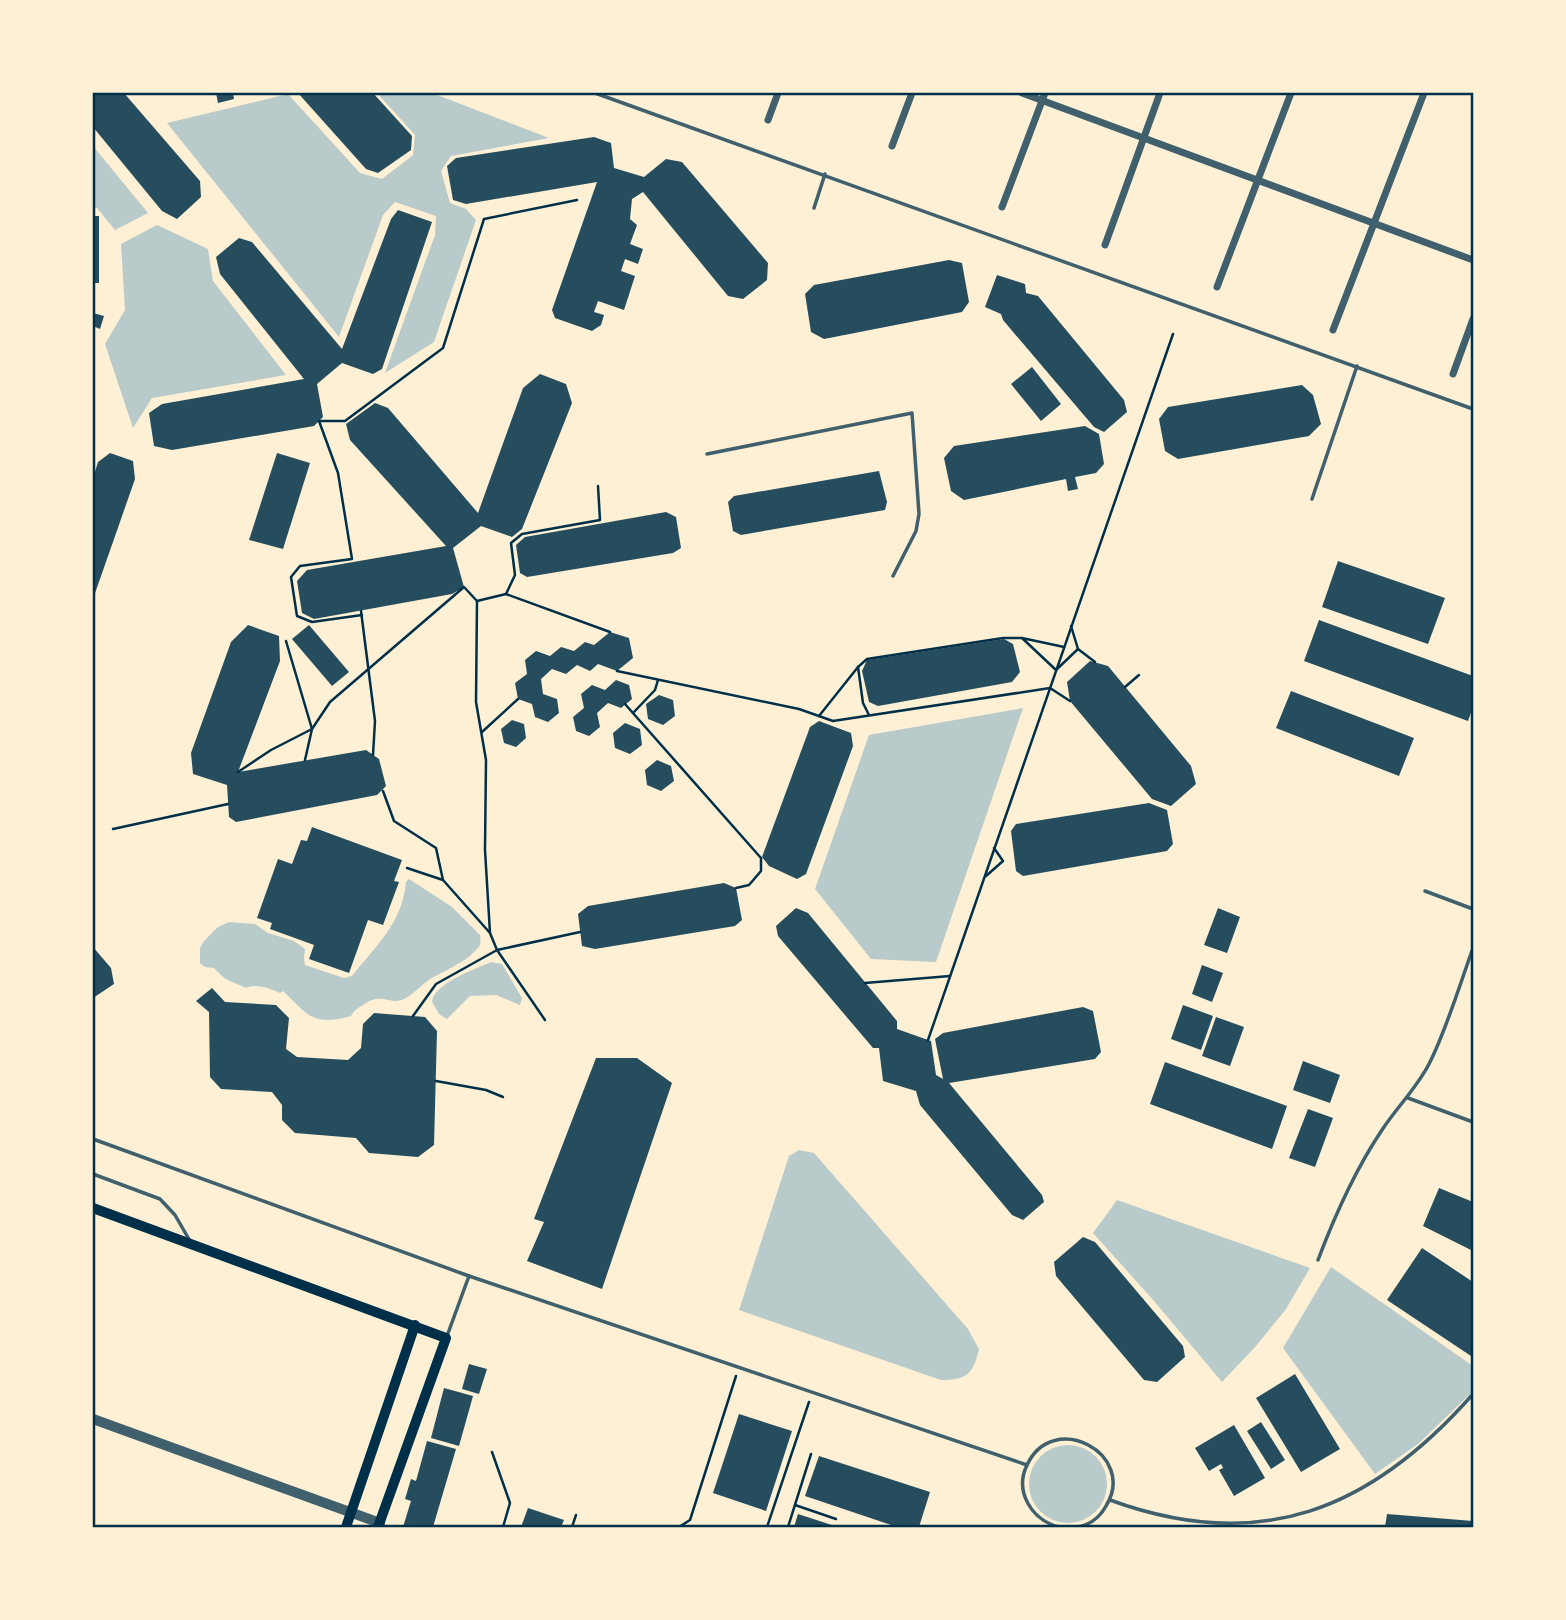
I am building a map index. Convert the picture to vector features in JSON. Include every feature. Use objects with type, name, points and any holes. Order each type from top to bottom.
[{"type":"main road","points":[[93,1208],[446,1338],[379,1525]]},
{"type":"main road","points":[[346,1527],[415,1325]]},
{"type":"street","points":[[768,120],[778,93]]},
{"type":"street","points":[[892,146],[912,93]]},
{"type":"street","points":[[1022,93],[1043,97],[1473,260]]},
{"type":"street","points":[[1105,245],[1160,93]]},
{"type":"street","points":[[1217,286],[1291,93]]},
{"type":"street","points":[[1333,330],[1424,93]]},
{"type":"street","points":[[1002,207],[1043,97]]},
{"type":"street","points":[[1453,374],[1473,319]]},
{"type":"street","points":[[93,1419],[379,1525]]},
{"type":"lane","points":[[595,93],[1473,410]]},
{"type":"lane","points":[[814,208],[825,174]]},
{"type":"lane","points":[[1312,499],[1357,366]]},
{"type":"lane","points":[[707,454],[912,413],[919,514],[916,531],[893,576]]},
{"type":"lane","points":[[1425,891],[1473,909]]},
{"type":"lane","points":[[1318,1260],[1332,1223],[1369,1152],[1430,1063],[1473,948]]},
{"type":"lane","points":[[1408,1098],[1473,1122]]},
{"type":"lane","points":[[93,1139],[469,1276],[1027,1465]]},
{"type":"lane","points":[[93,1174],[160,1199],[175,1215],[191,1243]]},
{"type":"lane","points":[[446,1338],[469,1276]]},
{"type":"lane","points":[[1110,1500],[1142,1512],[1180,1521],[1231,1525],[1279,1521],[1330,1506],[1392,1471],[1447,1423],[1473,1394]]},
{"type":"lane","points":[[1059,1527],[1045,1522],[1027,1503],[1023,1477],[1027,1465],[1044,1446],[1068,1439],[1087,1443],[1106,1459],[1112,1472],[1113,1491],[1110,1500],[1094,1521],[1077,1527]]},
{"type":"path","points":[[373,755],[375,721],[362,613],[312,622],[297,616],[291,578],[300,566],[352,559],[338,473],[319,421],[345,421],[443,348],[484,219],[576,200]]},
{"type":"path","points":[[928,1040],[1173,334]]},
{"type":"path","points":[[506,594],[515,575],[512,543],[522,534],[600,520],[598,486]]},
{"type":"path","points":[[305,761],[312,729],[330,702],[464,587],[477,601],[476,702],[486,760],[485,850],[490,933],[497,950],[545,1020]]},
{"type":"path","points":[[477,601],[506,594],[610,632]]},
{"type":"path","points":[[1071,626],[1078,649],[1095,663]]},
{"type":"path","points":[[819,716],[867,659],[1003,638],[1022,638],[1064,647]]},
{"type":"path","points":[[1022,638],[1056,670]]},
{"type":"path","points":[[286,641],[312,729]]},
{"type":"path","points":[[1056,670],[1078,649]]},
{"type":"path","points":[[858,667],[863,703],[870,716]]},
{"type":"path","points":[[617,671],[799,709],[833,722],[1050,688],[1070,701]]},
{"type":"path","points":[[1125,687],[1139,675]]},
{"type":"path","points":[[633,713],[654,690],[658,680]]},
{"type":"path","points":[[481,733],[518,699]]},
{"type":"path","points":[[625,705],[761,858],[761,871],[749,885],[736,888]]},
{"type":"path","points":[[239,772],[271,750],[312,729]]},
{"type":"path","points":[[383,791],[394,821],[436,848],[443,880],[490,933]]},
{"type":"path","points":[[113,829],[228,804]]},
{"type":"path","points":[[984,878],[1003,861],[994,848]]},
{"type":"path","points":[[407,868],[443,880]]},
{"type":"path","points":[[413,1016],[436,984],[497,950],[580,932]]},
{"type":"path","points":[[865,983],[950,976]]},
{"type":"path","points":[[436,1081],[486,1090],[503,1097]]},
{"type":"path","points":[[679,1527],[690,1520],[739,1367]]},
{"type":"path","points":[[767,1527],[812,1392]]},
{"type":"path","points":[[492,1452],[510,1503],[503,1527]]},
{"type":"path","points":[[788,1527],[811,1454]]},
{"type":"path","points":[[795,1505],[836,1519]]},
{"type":"path","points":[[572,1527],[576,1515]]},
{"type":"shaded area","points":[[377,93],[432,93],[549,138],[451,156],[441,171],[450,203],[466,209],[476,220],[434,342],[385,373],[435,235],[436,216],[395,202],[383,215],[339,337],[167,123],[288,94],[360,173],[382,179],[413,155],[415,135]]},
{"type":"shaded area","points":[[93,146],[148,213],[115,230],[97,208],[93,208]]},
{"type":"shaded area","points":[[157,225],[208,249],[213,281],[286,375],[152,398],[133,428],[105,344],[125,310],[121,244]]},
{"type":"shaded area","points":[[1023,708],[936,962],[871,959],[815,889],[869,735]]},
{"type":"shaded area","points":[[409,879],[452,907],[480,935],[480,945],[467,958],[430,979],[404,999],[375,999],[358,1008],[351,1016],[319,1019],[305,1012],[283,991],[280,993],[259,986],[246,988],[226,979],[214,968],[200,963],[200,948],[218,927],[229,922],[255,924],[268,933],[294,941],[305,949],[305,965],[344,978],[352,976],[394,922]]},
{"type":"shaded area","points":[[491,962],[502,964],[522,998],[520,1005],[496,995],[470,996],[447,1019],[439,1014],[432,1002],[439,989]]},
{"type":"shaded area","points":[[799,1150],[814,1153],[968,1329],[979,1349],[968,1374],[957,1379],[941,1380],[739,1310],[789,1156]]},
{"type":"shaded area","points":[[1117,1200],[1310,1268],[1286,1309],[1222,1382],[1093,1233]]},
{"type":"shaded area","points":[[1331,1267],[1473,1366],[1473,1390],[1470,1394],[1418,1444],[1375,1474],[1283,1348]]},
{"type":"shaded area","points":[[1060,1445],[1076,1445],[1090,1451],[1101,1462],[1107,1476],[1107,1492],[1101,1506],[1090,1517],[1076,1523],[1060,1523],[1046,1517],[1035,1506],[1029,1492],[1029,1476],[1035,1462],[1046,1451]]},
{"type":"building","points":[[93,93],[124,93],[200,181],[201,197],[177,219],[162,211],[93,127]]},
{"type":"building","points":[[216,93],[233,93],[234,99],[218,103]]},
{"type":"building","points":[[298,93],[373,93],[412,136],[411,150],[378,173],[366,169]]},
{"type":"building","points":[[594,137],[611,143],[614,168],[644,177],[666,159],[682,162],[768,263],[767,280],[743,299],[728,296],[643,192],[632,199],[630,219],[637,225],[630,244],[643,249],[638,264],[625,259],[621,271],[635,276],[624,310],[598,301],[594,312],[604,315],[601,325],[592,331],[555,318],[552,310],[597,182],[466,204],[453,200],[447,166],[456,158]]},
{"type":"building","points":[[398,210],[432,222],[382,369],[373,374],[342,363],[317,384],[323,417],[314,426],[172,450],[154,446],[149,413],[162,404],[304,379],[220,274],[216,257],[239,238],[252,242],[342,349],[391,219]]},
{"type":"building","points":[[93,216],[99,216],[99,283],[93,283]]},
{"type":"building","points":[[949,260],[962,263],[969,302],[962,312],[824,339],[811,332],[805,294],[814,285]]},
{"type":"building","points":[[997,275],[1025,284],[1026,293],[1038,296],[1124,400],[1127,412],[1104,432],[1094,427],[1003,320],[1001,314],[985,307]]},
{"type":"building","points":[[93,313],[104,316],[100,329],[93,326]]},
{"type":"building","points":[[1032,367],[1061,404],[1041,421],[1011,384]]},
{"type":"building","points":[[540,374],[566,384],[572,403],[522,529],[512,537],[481,526],[453,548],[464,587],[452,594],[314,619],[302,613],[297,581],[307,570],[446,546],[350,440],[346,424],[375,403],[388,408],[478,513],[523,388]]},
{"type":"building","points":[[1302,385],[1313,395],[1321,424],[1309,436],[1178,459],[1165,451],[1159,419],[1168,407]]},
{"type":"building","points":[[1085,426],[1099,434],[1104,464],[1096,473],[1075,477],[1078,489],[1068,491],[1066,479],[964,500],[951,491],[944,458],[954,446]]},
{"type":"building","points":[[110,453],[133,461],[135,479],[93,599],[93,478],[98,462]]},
{"type":"building","points":[[277,453],[310,463],[283,549],[249,540]]},
{"type":"building","points":[[879,471],[887,502],[885,510],[741,535],[733,531],[728,502],[734,496]]},
{"type":"building","points":[[666,512],[676,517],[681,548],[673,553],[527,577],[520,573],[516,545],[525,537]]},
{"type":"building","points":[[1338,561],[1445,598],[1428,644],[1322,607]]},
{"type":"building","points":[[1319,620],[1473,676],[1473,707],[1468,721],[1304,661]]},
{"type":"building","points":[[248,625],[279,636],[280,661],[238,772],[366,750],[379,759],[386,786],[377,795],[236,822],[229,817],[227,785],[193,774],[191,753],[231,642]]},
{"type":"building","points":[[309,625],[349,672],[332,686],[292,639]]},
{"type":"building","points":[[610,632],[629,638],[633,658],[617,671],[598,664],[590,671],[577,665],[566,674],[552,669],[541,679],[543,694],[557,699],[559,713],[548,722],[535,717],[532,704],[518,699],[515,683],[527,674],[525,660],[536,651],[550,656],[561,647],[574,651],[585,642],[594,645]]},
{"type":"building","points":[[1004,639],[1013,644],[1020,672],[1012,682],[878,706],[869,702],[862,671],[867,660]]},
{"type":"building","points":[[1090,661],[1108,666],[1191,766],[1196,784],[1171,806],[1152,799],[1070,701],[1067,682]]},
{"type":"building","points":[[616,680],[629,685],[632,699],[621,708],[608,703],[597,713],[600,727],[589,736],[576,731],[573,717],[584,708],[581,694],[592,685],[605,690]]},
{"type":"building","points":[[1291,691],[1414,738],[1399,776],[1276,728]]},
{"type":"building","points":[[659,695],[673,700],[675,716],[663,725],[648,719],[646,704]]},
{"type":"building","points":[[512,720],[524,724],[526,738],[516,747],[504,743],[501,729]]},
{"type":"building","points":[[819,721],[851,733],[853,746],[806,874],[797,879],[769,866],[762,857],[810,727]]},
{"type":"building","points":[[625,723],[640,729],[642,745],[630,754],[615,748],[613,733]]},
{"type":"building","points":[[657,760],[671,766],[674,781],[661,791],[647,785],[645,770]]},
{"type":"building","points":[[1149,803],[1167,810],[1173,844],[1167,851],[1023,876],[1016,871],[1011,831],[1016,824]]},
{"type":"building","points":[[312,827],[402,860],[394,881],[399,882],[383,925],[368,920],[349,973],[309,959],[314,945],[270,929],[272,923],[257,918],[278,859],[292,864],[301,840],[307,841]]},
{"type":"building","points":[[724,883],[736,888],[742,920],[735,926],[595,949],[582,946],[578,914],[588,906]]},
{"type":"building","points":[[796,908],[808,913],[897,1021],[897,1029],[931,1041],[936,1075],[943,1079],[935,1039],[943,1033],[1083,1007],[1093,1011],[1101,1052],[1095,1059],[949,1083],[1042,1195],[1044,1202],[1023,1220],[1012,1215],[920,1105],[916,1091],[883,1081],[879,1048],[873,1048],[778,936],[776,926]]},
{"type":"building","points":[[1218,908],[1240,917],[1227,953],[1204,945]]},
{"type":"building","points":[[93,947],[111,968],[114,984],[93,998]]},
{"type":"building","points":[[1202,965],[1223,973],[1212,1002],[1192,994]]},
{"type":"building","points":[[212,988],[225,1002],[276,1005],[289,1018],[286,1049],[297,1057],[348,1060],[361,1048],[363,1024],[374,1013],[425,1017],[437,1031],[434,1145],[418,1157],[369,1153],[356,1138],[295,1133],[282,1120],[282,1105],[272,1092],[221,1089],[210,1077],[209,1012],[196,1001]]},
{"type":"building","points":[[1183,1005],[1213,1016],[1201,1050],[1171,1039]]},
{"type":"building","points":[[1216,1017],[1244,1027],[1230,1066],[1202,1056]]},
{"type":"building","points":[[596,1058],[637,1058],[672,1083],[602,1289],[527,1261],[544,1222],[534,1219]]},
{"type":"building","points":[[1303,1061],[1340,1075],[1330,1103],[1293,1090]]},
{"type":"building","points":[[1165,1062],[1287,1106],[1272,1149],[1150,1104]]},
{"type":"building","points":[[1308,1109],[1333,1118],[1315,1167],[1289,1158]]},
{"type":"building","points":[[1439,1188],[1473,1202],[1473,1251],[1423,1226]]},
{"type":"building","points":[[1083,1237],[1095,1242],[1183,1346],[1185,1357],[1157,1382],[1144,1380],[1056,1276],[1054,1262]]},
{"type":"building","points":[[1422,1248],[1473,1282],[1471,1356],[1387,1300]]},
{"type":"building","points":[[469,1364],[487,1369],[479,1394],[462,1389]]},
{"type":"building","points":[[1295,1374],[1340,1449],[1301,1472],[1256,1398]]},
{"type":"building","points":[[444,1388],[473,1396],[459,1446],[431,1438]]},
{"type":"building","points":[[739,1414],[792,1431],[766,1511],[713,1493]]},
{"type":"building","points":[[1261,1422],[1285,1460],[1271,1469],[1247,1431]]},
{"type":"building","points":[[1234,1425],[1265,1478],[1234,1496],[1219,1470],[1223,1468],[1221,1464],[1209,1471],[1195,1448]]},
{"type":"building","points":[[427,1441],[456,1449],[433,1527],[403,1527],[411,1501],[405,1499],[411,1479],[416,1481]]},
{"type":"building","points":[[819,1456],[930,1492],[919,1527],[897,1527],[805,1496]]},
{"type":"building","points":[[528,1508],[564,1520],[561,1527],[521,1527]]},
{"type":"building","points":[[798,1514],[838,1527],[794,1527]]},
{"type":"building","points":[[1387,1514],[1473,1521],[1473,1527],[1385,1527]]}]
